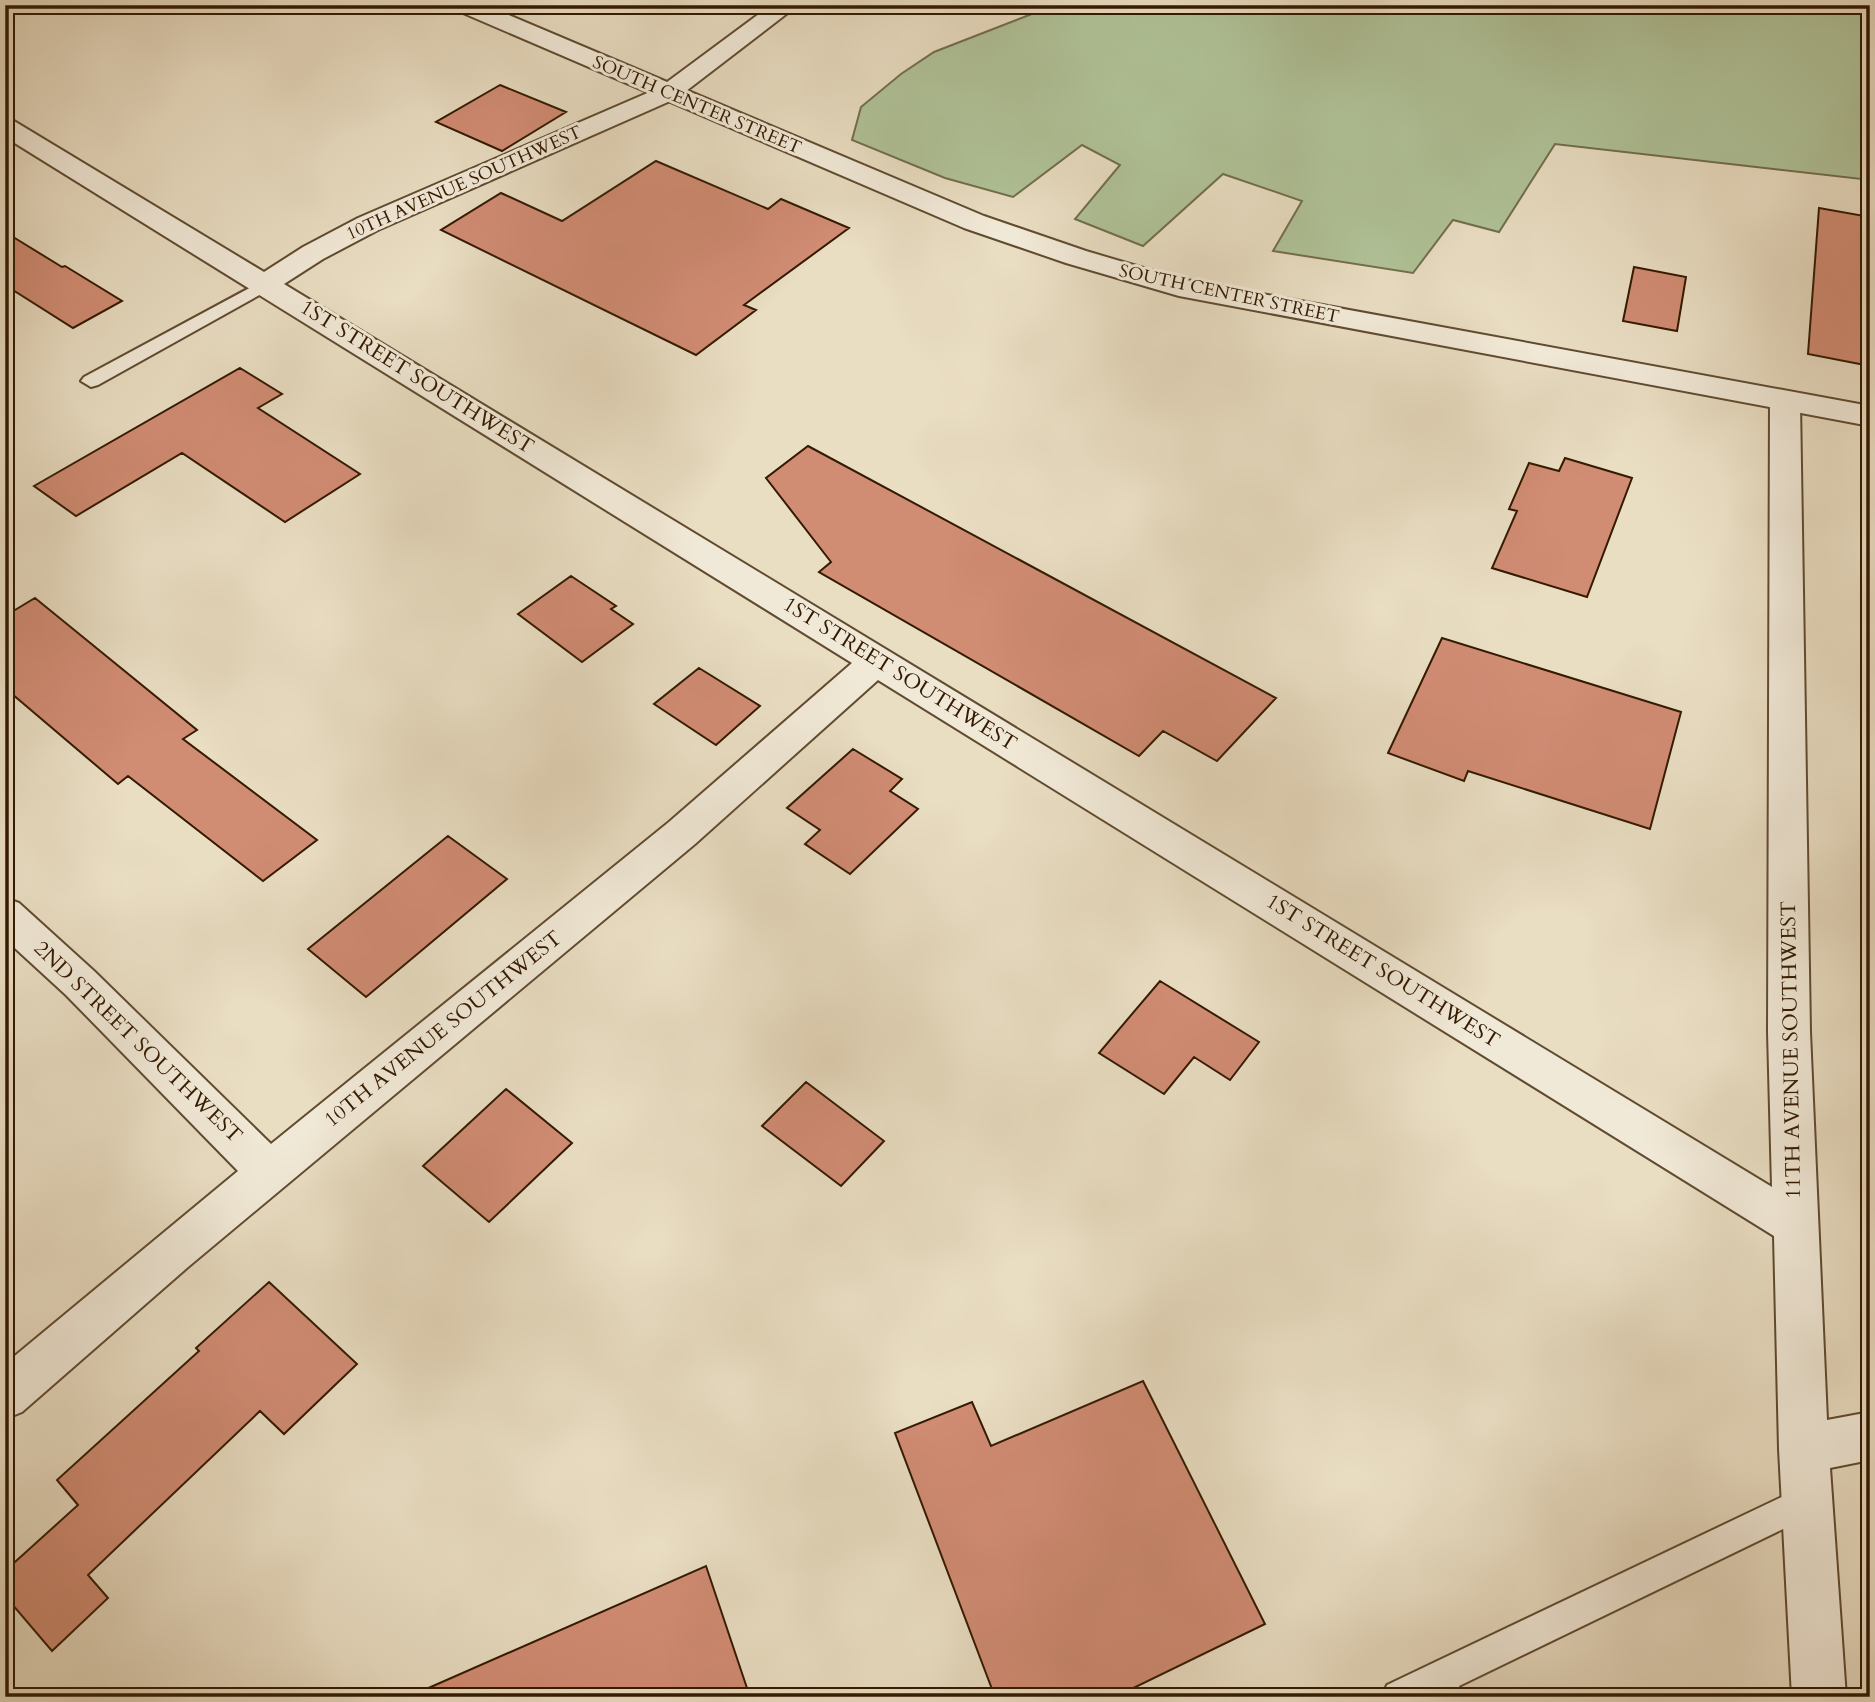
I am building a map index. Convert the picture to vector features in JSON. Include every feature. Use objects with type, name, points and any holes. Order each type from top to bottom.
[{"type":"street","name":"SOUTH CENTER STREET","points":[[464,5],[974,222],[1113,270],[1179,287],[1870,416]]},
{"type":"street","name":"10TH AVENUE SOUTHWEST","points":[[266,284],[313,253],[368,224],[668,93],[786,5]]},
{"type":"street","name":"1ST STREET SOUTHWEST","points":[[5,125],[1794,1224]]},
{"type":"street","name":"11TH AVENUE SOUTHWEST","points":[[1784,402],[1789,1019],[1794,1224],[1819,1697]]},
{"type":"street","name":"10TH AVENUE SOUTHWEST","points":[[5,1395],[269,1172],[682,833],[878,660]]},
{"type":"street","name":"2ND STREET SOUTHWEST","points":[[5,914],[80,983],[269,1172]]},
{"type":"street","points":[[1804,1450],[1870,1436]]},
{"type":"lane","points":[[91,381],[266,284]]},
{"type":"lane","points":[[1399,1697],[1442,1687],[1807,1501]]},
{"type":"green space","points":[[1055,5],[1870,5],[1870,180],[1555,144],[1499,232],[1453,220],[1413,273],[1273,251],[1302,201],[1223,174],[1143,246],[1075,219],[1120,165],[1082,145],[1013,197],[945,178],[852,140],[861,107],[901,74],[934,52]]},
{"type":"building","points":[[500,85],[566,112],[502,151],[436,122]]},
{"type":"building","points":[[656,161],[768,209],[781,199],[849,228],[744,305],[756,310],[696,355],[441,230],[501,193],[562,221]]},
{"type":"building","points":[[1819,208],[1870,217],[1870,366],[1808,354]]},
{"type":"building","points":[[5,232],[122,301],[73,328],[5,285]]},
{"type":"building","points":[[1634,267],[1686,277],[1677,331],[1623,321]]},
{"type":"building","points":[[240,368],[282,394],[258,408],[360,474],[285,522],[182,453],[76,516],[34,486]]},
{"type":"building","points":[[808,446],[1276,698],[1217,761],[1163,731],[1139,756],[819,572],[831,562],[766,478]]},
{"type":"building","points":[[1565,458],[1632,478],[1587,597],[1492,568],[1517,511],[1509,509],[1529,463],[1559,471]]},
{"type":"building","points":[[571,576],[616,606],[611,609],[633,624],[582,662],[518,614]]},
{"type":"building","points":[[35,598],[197,730],[183,739],[317,840],[263,881],[128,776],[118,784],[5,688],[5,616]]},
{"type":"building","points":[[1442,638],[1681,712],[1650,829],[1468,771],[1464,781],[1388,753]]},
{"type":"building","points":[[699,668],[760,706],[716,745],[654,704]]},
{"type":"building","points":[[853,749],[902,779],[890,791],[918,809],[850,874],[805,844],[820,830],[787,808]]},
{"type":"building","points":[[448,836],[507,879],[366,997],[308,949]]},
{"type":"building","points":[[1160,981],[1259,1042],[1230,1080],[1194,1057],[1164,1094],[1099,1053]]},
{"type":"building","points":[[806,1082],[884,1141],[841,1186],[762,1126]]},
{"type":"building","points":[[506,1089],[572,1143],[489,1222],[423,1166]]},
{"type":"building","points":[[269,1282],[357,1364],[284,1434],[260,1411],[88,1575],[108,1598],[52,1651],[5,1596],[5,1571],[78,1505],[57,1480],[199,1351],[196,1348]]},
{"type":"building","points":[[1143,1381],[1265,1624],[1115,1697],[995,1697],[895,1433],[972,1402],[991,1446]]},
{"type":"building","points":[[706,1566],[750,1697],[408,1697]]}]
